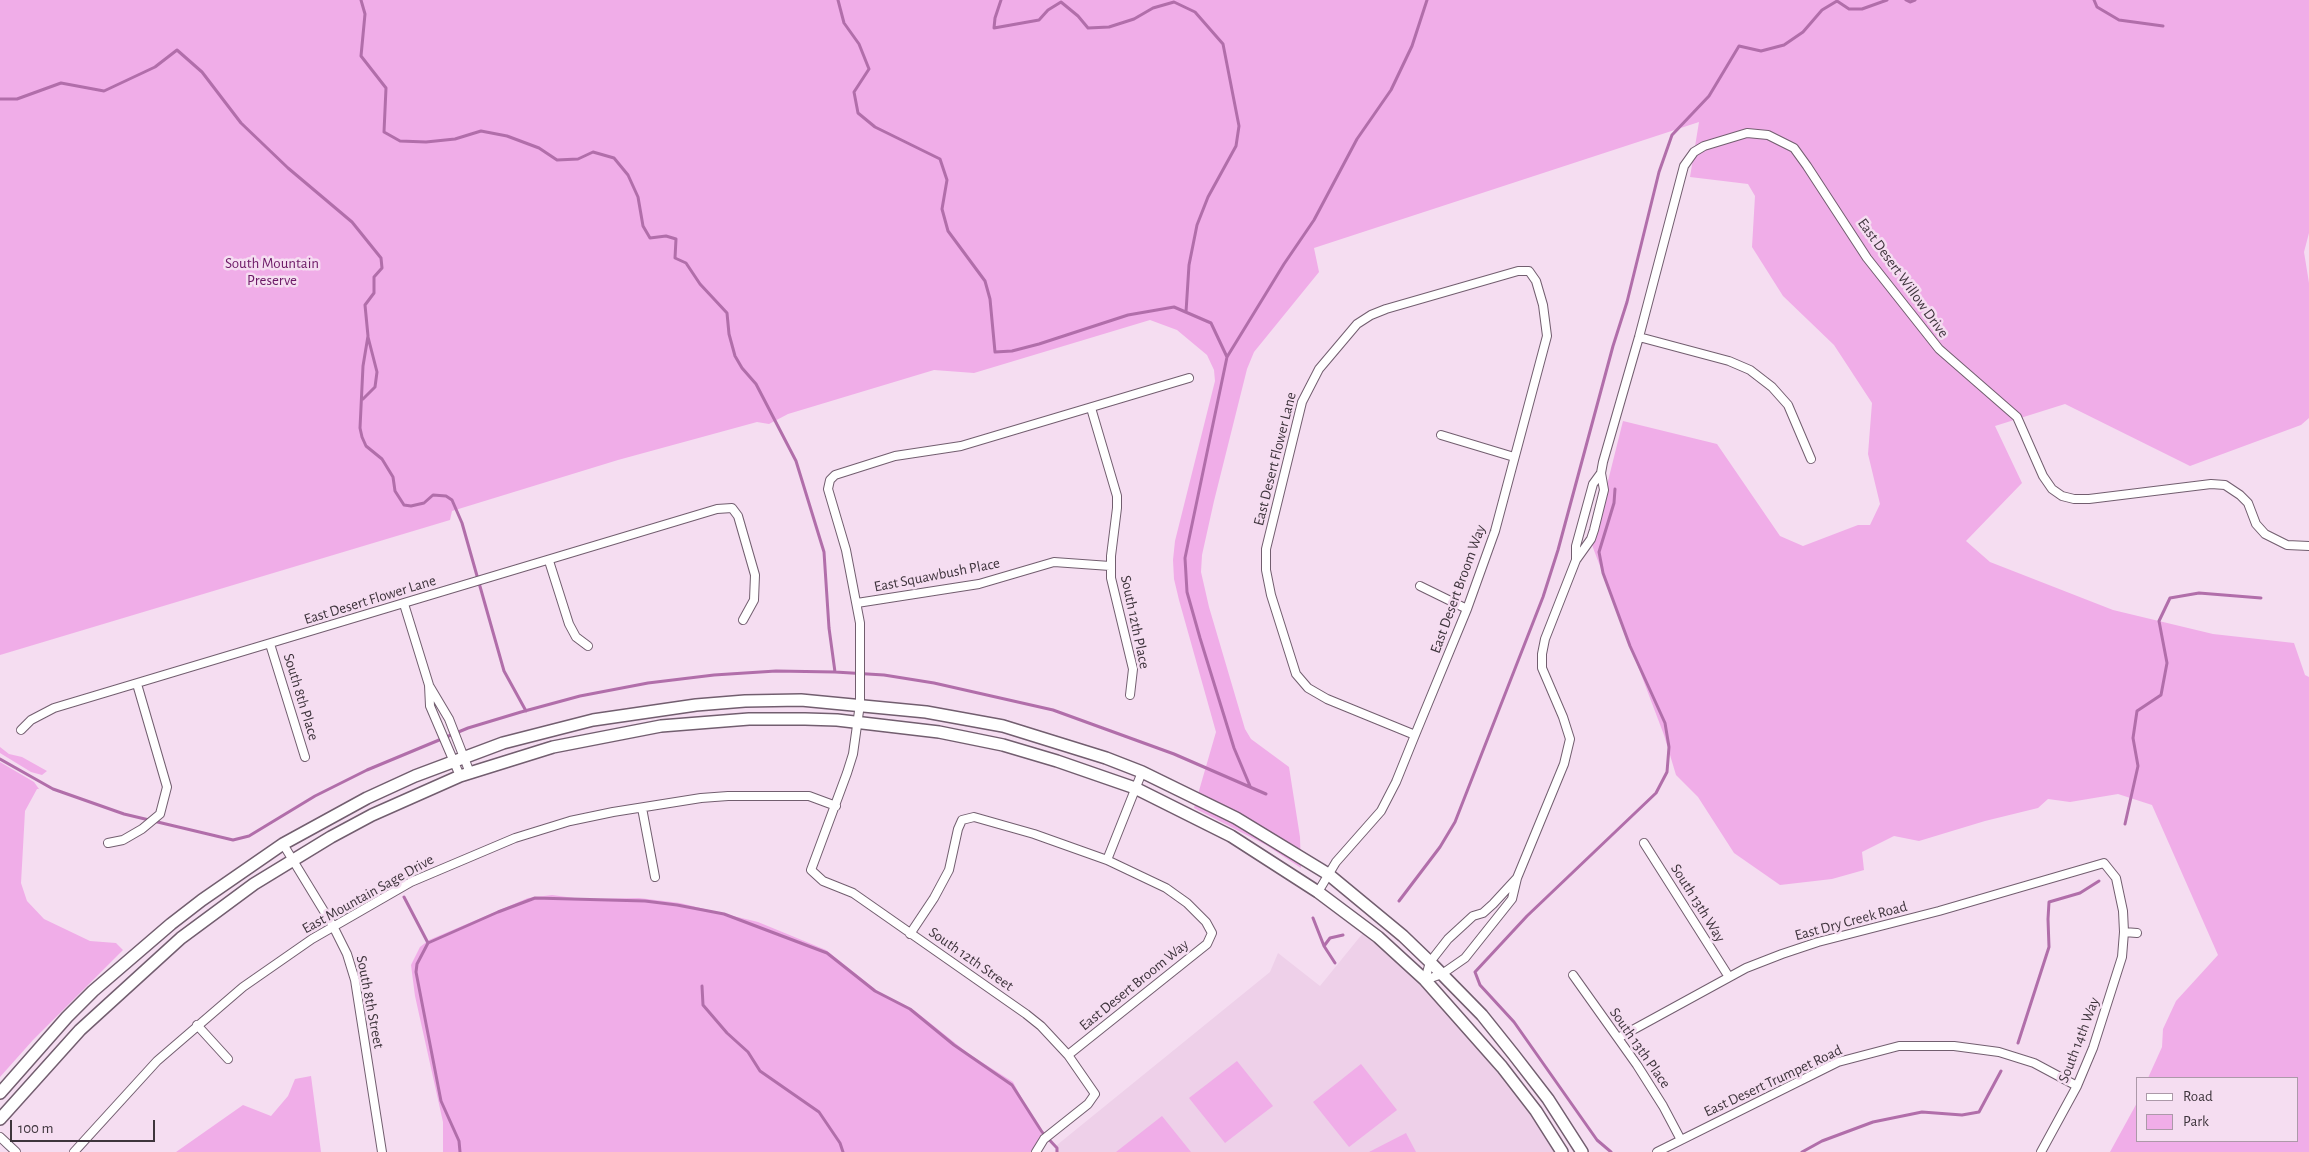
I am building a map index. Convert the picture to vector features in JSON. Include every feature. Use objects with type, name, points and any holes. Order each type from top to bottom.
[{"type":"street","name":"East Desert Willow Drive","points":[[1576,560],[1576,546],[1594,484],[1601,473],[1684,166],[1694,152],[1704,146],[1747,133],[1768,135],[1782,140],[1794,148],[1867,258],[1939,350],[2017,417],[2044,476],[2052,489],[2062,496],[2074,499],[2088,499],[2211,484],[2225,485],[2248,503],[2256,524],[2265,534],[2287,545],[2309,546]]},
{"type":"street","name":"East Desert Flower Lane","points":[[1416,735],[1327,699],[1308,688],[1296,674],[1271,594],[1266,570],[1266,549],[1302,402],[1319,369],[1357,324],[1371,315],[1518,271],[1529,271]]},
{"type":"street","name":"East Desert Broom Way","points":[[1318,892],[1328,874],[1380,811],[1396,782],[1466,609],[1495,531],[1547,336],[1543,305],[1536,281],[1529,271]]},
{"type":"street","points":[[1639,337],[1729,361],[1750,370],[1772,387],[1788,406],[1811,459]]},
{"type":"street","points":[[836,806],[853,754],[860,704],[860,660],[857,603],[846,550],[828,489],[830,480],[836,475],[895,456],[960,446],[1189,378]]},
{"type":"street","name":"South 12th Place","points":[[1090,408],[1117,496],[1118,508],[1110,566],[1113,591],[1133,669],[1130,695]]},
{"type":"street","points":[[1441,435],[1514,457]]},
{"type":"street","name":"East Desert Willow Drive","points":[[1570,739],[1563,717],[1542,668],[1542,654],[1545,639],[1576,560],[1591,539],[1594,530],[1604,490],[1601,473]]},
{"type":"street","name":"East Desert Flower Lane","points":[[21,730],[41,714],[54,708],[549,561],[717,509],[732,508],[738,516],[754,575],[754,600],[743,620]]},
{"type":"street","points":[[549,561],[569,624],[576,637],[588,646]]},
{"type":"street","name":"East Squawbush Place","points":[[857,603],[979,584],[1054,562],[1110,566]]},
{"type":"street","points":[[1420,586],[1466,609]]},
{"type":"street","points":[[404,604],[429,685],[447,715],[457,739],[458,759],[465,775]]},
{"type":"street","name":"South 8th Place","points":[[270,644],[306,757]]},
{"type":"street","points":[[108,843],[123,840],[142,829],[160,814],[167,787],[137,684]]},
{"type":"street","points":[[429,685],[430,706],[437,725],[446,746],[458,759],[465,775]]},
{"type":"street","points":[[0,1093],[67,1017],[134,954],[202,900],[283,844],[367,798],[458,759],[546,731],[593,720],[678,707],[745,701],[801,700],[860,704],[926,712],[1003,726],[1142,772],[1236,818],[1328,874],[1403,936],[1430,962],[1482,1015],[1548,1100],[1582,1152]]},
{"type":"street","points":[[678,707],[678,724]]},
{"type":"street","points":[[434,716],[447,715]]},
{"type":"street","points":[[0,1120],[66,1045],[144,970],[214,913],[292,860],[372,815],[465,775],[553,747],[601,736],[678,724],[758,719],[838,720],[940,732],[1003,745],[1057,761],[1135,788],[1231,836],[1318,892],[1378,937],[1425,980],[1502,1066],[1536,1111],[1562,1152]]},
{"type":"street","points":[[1425,980],[1442,974],[1465,958],[1512,899],[1517,878],[1564,764],[1570,739],[1579,739]]},
{"type":"street","points":[[910,934],[934,898],[949,870],[958,829],[962,820],[974,817],[1034,834],[1107,860],[1142,772]]},
{"type":"street","name":"East Mountain Sage Drive","points":[[74,1152],[157,1061],[243,987],[333,926],[411,882],[506,842],[570,822],[642,808],[728,796],[809,796],[836,806]]},
{"type":"street","name":"South 12th Street","points":[[836,806],[811,870],[823,881],[853,894],[1026,1014],[1041,1026],[1068,1055],[1095,1094],[1088,1104],[1044,1139],[1036,1152]]},
{"type":"street","points":[[642,808],[655,877]]},
{"type":"street","name":"South 13th Way","points":[[1644,843],[1728,977]]},
{"type":"street","name":"South 8th Street","points":[[283,844],[333,926],[347,954],[354,980],[382,1152]]},
{"type":"street","name":"East Desert Broom Way","points":[[1068,1055],[1206,944],[1212,932],[1206,922],[1187,903],[1166,888],[1107,860]]},
{"type":"street","name":"East Dry Creek Road","points":[[1618,1038],[1746,968],[1818,942],[1939,911],[2104,863]]},
{"type":"street","name":"South 14th Way","points":[[2041,1152],[2077,1086],[2093,1048],[2122,957],[2124,932],[2116,878],[2104,863]]},
{"type":"street","points":[[1425,980],[1430,962],[1448,939],[1473,916],[1483,912],[1493,904],[1517,878]]},
{"type":"street","points":[[2124,932],[2137,933]]},
{"type":"street","name":"South 13th Place","points":[[1573,975],[1663,1106],[1681,1140]]},
{"type":"street","points":[[197,1025],[228,1059]]},
{"type":"street","name":"East Desert Trumpet Road","points":[[1657,1152],[1838,1062],[1898,1046],[1954,1046],[1999,1052],[2034,1063],[2077,1086]]},
{"type":"street","points":[[0,1137],[16,1152]]},
{"type":"shaded area","points":[[1363,933],[1423,988],[1481,1052],[1532,1117],[1555,1152],[1055,1152],[1057,1145],[1270,972],[1278,953],[1320,986]]},
{"type":"green space","name":"South Mountain Preserve","points":[[0,0],[2309,0],[2309,233],[2304,252],[2309,283],[2309,418],[2301,425],[2190,466],[2065,404],[1995,426],[2022,483],[1966,541],[1990,562],[2113,610],[2213,634],[2294,643],[2305,675],[2309,677],[2309,1152],[2110,1152],[2136,1105],[2136,1142],[2299,1142],[2299,1077],[2148,1077],[2162,1047],[2163,1029],[2176,1001],[2218,955],[2152,805],[2118,794],[2070,802],[2048,799],[2038,808],[1985,821],[1919,841],[1894,836],[1862,852],[1864,870],[1832,879],[1780,885],[1734,853],[1698,797],[1676,775],[1664,735],[1592,545],[1623,421],[1717,444],[1780,536],[1803,546],[1858,525],[1870,525],[1880,504],[1868,454],[1872,403],[1834,345],[1783,296],[1752,247],[1755,196],[1748,184],[1690,177],[1699,122],[1314,248],[1319,272],[1254,352],[1247,369],[1214,501],[1202,555],[1201,572],[1209,607],[1245,729],[1251,739],[1289,767],[1300,837],[1301,868],[1266,845],[1194,808],[1216,732],[1179,600],[1174,579],[1173,560],[1175,541],[1215,381],[1214,370],[1207,355],[1177,330],[1150,320],[974,373],[934,370],[788,414],[769,424],[757,422],[618,460],[452,511],[450,520],[0,655]]},
{"type":"green space","points":[[0,747],[9,754],[22,757],[47,771],[42,775],[31,772],[0,753]]},
{"type":"green space","points":[[0,762],[34,782],[39,789],[37,789],[25,811],[21,883],[27,901],[44,919],[90,941],[116,943],[123,950],[33,1040],[0,1077]]},
{"type":"green space","points":[[552,895],[582,899],[639,898],[680,903],[758,922],[826,950],[881,994],[915,1011],[969,1054],[1013,1082],[1044,1139],[1036,1152],[443,1152],[443,1122],[415,996],[411,965],[420,947],[429,940],[528,898]]},
{"type":"green space","points":[[1237,1061],[1273,1106],[1225,1143],[1189,1098]]},
{"type":"green space","points":[[1361,1064],[1397,1110],[1349,1147],[1313,1102]]},
{"type":"green space","points":[[311,1076],[321,1152],[176,1152],[243,1105],[271,1116],[288,1096],[295,1079]]},
{"type":"green space","points":[[1162,1116],[1191,1152],[1116,1152]]},
{"type":"green space","points":[[1406,1133],[1416,1152],[1369,1152]]},
{"type":"waterway","points":[[361,0],[365,14],[361,56],[386,88],[384,132],[400,141],[426,142],[455,139],[481,131],[507,136],[539,148],[557,160],[578,159],[593,152],[614,158],[628,175],[638,197],[643,226],[650,238],[666,236],[676,239],[675,258],[686,263],[700,284],[727,313],[729,334],[735,356],[742,368],[756,384],[796,461],[824,552],[829,628],[835,672]]},
{"type":"waterway","points":[[838,0],[844,23],[859,44],[869,69],[854,92],[858,113],[875,127],[940,159],[947,180],[942,209],[948,231],[985,281],[990,299],[995,352],[1012,351],[1039,344],[1128,315],[1174,307],[1211,323],[1227,357]]},
{"type":"waterway","points":[[1001,0],[994,28],[1039,20],[1048,10],[1061,2],[1078,16],[1088,28],[1109,27],[1134,19],[1153,8],[1174,2],[1195,12],[1223,44],[1239,126],[1236,146],[1208,197],[1197,225],[1189,265],[1186,312]]},
{"type":"waterway","points":[[1250,786],[1234,748],[1200,638],[1187,592],[1185,558],[1227,357],[1284,264],[1314,220],[1357,139],[1391,90],[1412,46],[1427,0]]},
{"type":"waterway","points":[[1399,901],[1440,847],[1455,822],[1543,597],[1558,550],[1613,346],[1627,302],[1659,172],[1672,135],[1709,96],[1739,46],[1761,51],[1784,45],[1803,32],[1822,10],[1837,1],[1849,9],[1862,9],[1887,0]]},
{"type":"waterway","points":[[1906,0],[1910,2],[1915,0]]},
{"type":"waterway","points":[[2094,0],[2097,7],[2119,20],[2163,26]]},
{"type":"waterway","points":[[0,99],[17,99],[61,83],[104,91],[155,67],[177,50],[202,72],[241,123],[288,168],[352,222],[381,258],[382,268],[374,277],[374,293],[365,305],[368,336],[363,366],[360,428],[362,437],[366,446],[382,459],[393,477],[395,491],[404,505],[411,506],[424,503],[433,495],[446,496],[452,500],[462,523],[504,671],[526,711]]},
{"type":"waterway","points":[[363,399],[375,387],[377,372],[368,337]]},
{"type":"waterway","points":[[1611,1152],[1597,1140],[1514,1022],[1480,985],[1475,972],[1527,916],[1656,793],[1667,772],[1669,747],[1665,723],[1630,646],[1603,573],[1599,552],[1614,503],[1615,489]]},
{"type":"waterway","points":[[2125,824],[2138,766],[2133,738],[2137,711],[2161,695],[2167,663],[2159,621],[2170,598],[2199,593],[2261,598]]},
{"type":"waterway","points":[[0,759],[53,789],[124,814],[233,840],[249,836],[315,796],[367,770],[468,728],[521,712],[580,696],[648,683],[714,675],[776,671],[835,672],[884,675],[934,683],[1053,710],[1174,754],[1266,794]]},
{"type":"waterway","points":[[2018,1043],[2049,947],[2049,902],[2080,893],[2099,881]]},
{"type":"waterway","points":[[404,897],[428,943],[535,898],[645,901],[677,905],[724,914],[827,953],[875,991],[910,1009],[954,1045],[1012,1085],[1042,1132],[1057,1148],[1057,1152]]},
{"type":"waterway","points":[[1313,918],[1324,946],[1335,963]]},
{"type":"waterway","points":[[1324,946],[1330,938],[1343,935]]},
{"type":"waterway","points":[[428,943],[417,964],[416,972],[441,1101],[459,1141],[460,1152]]},
{"type":"waterway","points":[[702,986],[703,1005],[727,1033],[748,1052],[760,1071],[819,1112],[840,1143],[843,1152]]},
{"type":"waterway","points":[[1802,1152],[1822,1141],[1873,1122],[1922,1112],[1962,1115],[1979,1112],[2001,1071]]}]
